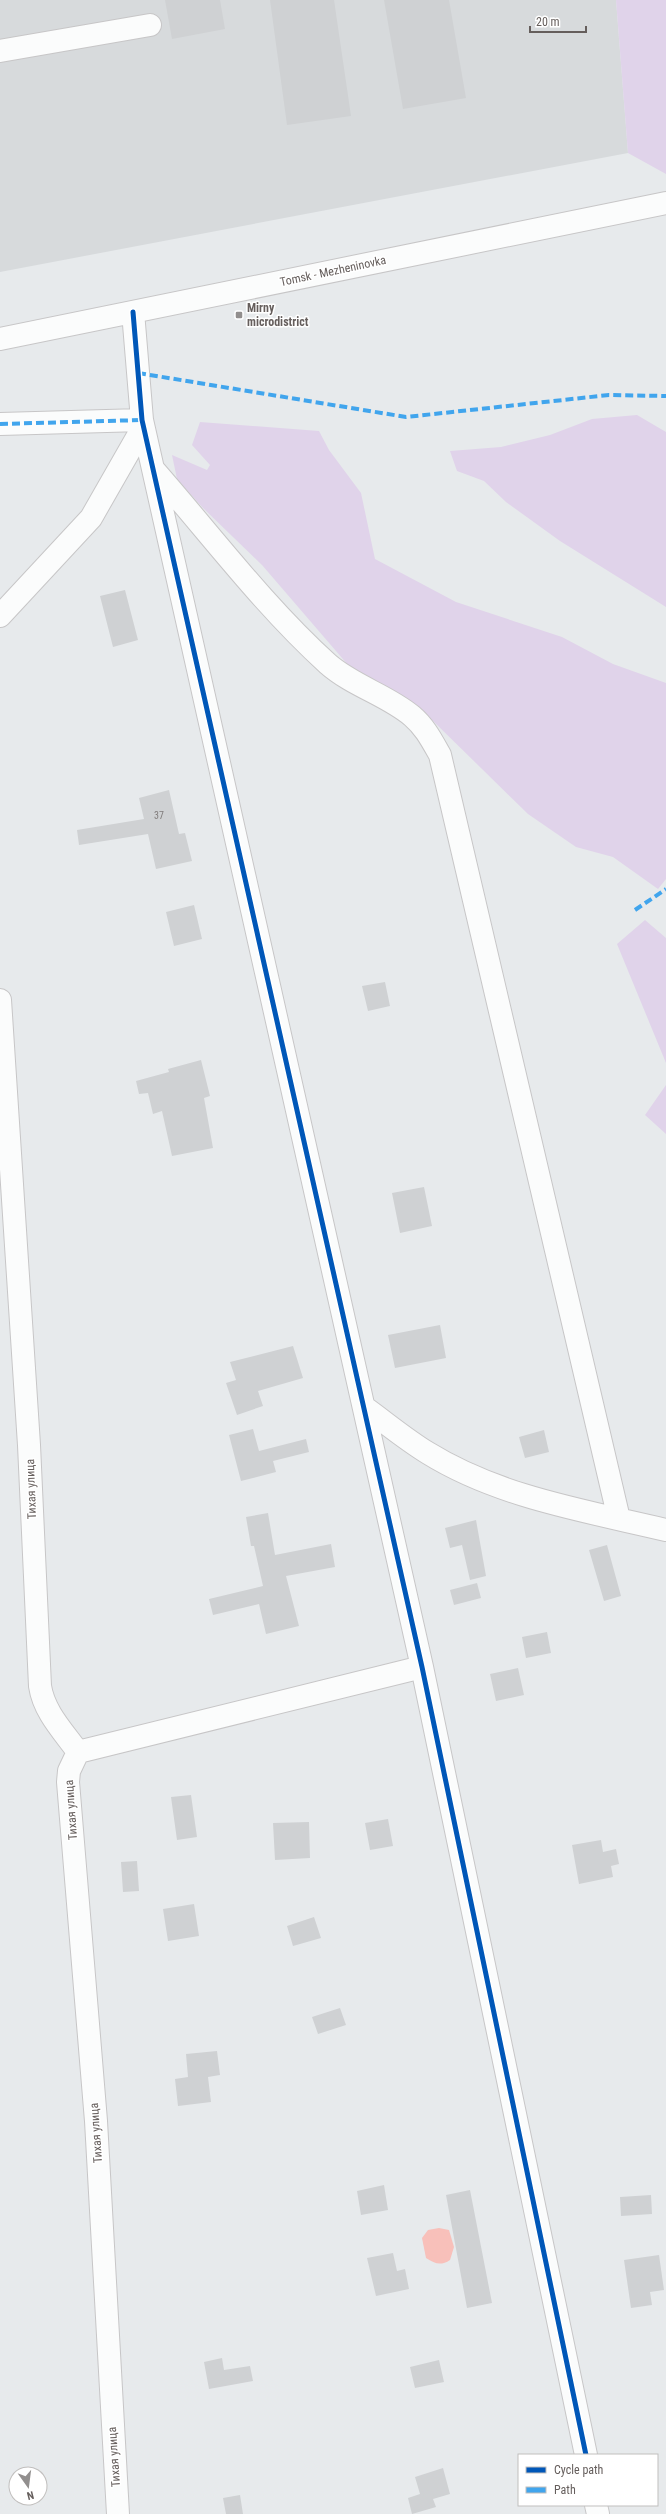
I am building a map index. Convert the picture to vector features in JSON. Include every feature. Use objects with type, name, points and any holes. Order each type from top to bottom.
[{"type":"street","points":[[0,51],[150,25]]},
{"type":"street","name":"Tomsk - Mezheninovka","points":[[0,339],[666,203]]},
{"type":"street","points":[[133,312],[142,424],[422,1667],[586,2454]]},
{"type":"street","points":[[0,424],[142,424]]},
{"type":"street","points":[[0,616],[91,518],[142,424]]},
{"type":"street","points":[[152,468],[281,616],[313,649],[347,679],[412,716],[432,739],[440,756],[619,1519]]},
{"type":"street","name":"Тихая улица","points":[[0,1000],[30,1445],[40,1686],[42,1700],[78,1752],[68,1771],[68,1782],[96,2121],[118,2514]]},
{"type":"street","points":[[364,1406],[428,1453],[473,1476],[549,1504],[666,1530]]},
{"type":"street","points":[[78,1752],[422,1667]]},
{"type":"shaded area","points":[[0,0],[616,0],[628,153],[0,272]]},
{"type":"shaded area","points":[[616,0],[666,0],[666,174],[628,153]]},
{"type":"shaded area","points":[[637,415],[666,432],[666,607],[560,541],[506,502],[484,481],[457,471],[450,451],[501,447],[550,435],[592,419]]},
{"type":"shaded area","points":[[200,422],[319,431],[329,450],[361,493],[375,559],[456,602],[562,637],[613,664],[666,683],[666,879],[658,889],[613,857],[576,847],[528,814],[432,720],[369,683],[348,665],[262,565],[203,508],[177,479],[172,455],[207,470],[210,465],[192,445]]},
{"type":"shaded area","points":[[645,920],[666,938],[666,1063],[617,944]]},
{"type":"shaded area","points":[[666,1085],[666,1134],[645,1115]]},
{"type":"shaded area","points":[[439,2228],[449,2230],[454,2247],[450,2260],[441,2264],[432,2262],[426,2258],[422,2238],[428,2230]]},
{"type":"building","points":[[165,0],[220,0],[225,29],[172,39]]},
{"type":"building","points":[[270,0],[334,0],[351,116],[287,125]]},
{"type":"building","points":[[384,0],[449,0],[466,98],[403,109]]},
{"type":"building","points":[[125,590],[138,640],[113,647],[100,596]]},
{"type":"building","points":[[169,790],[179,834],[185,833],[192,861],[156,869],[148,834],[79,845],[77,830],[144,819],[139,798]]},
{"type":"building","points":[[194,905],[202,939],[174,946],[166,912]]},
{"type":"building","points":[[385,982],[390,1006],[368,1011],[362,986]]},
{"type":"building","points":[[201,1060],[210,1096],[204,1098],[213,1148],[172,1156],[162,1111],[153,1114],[148,1093],[139,1094],[136,1081],[169,1072],[168,1069]]},
{"type":"building","points":[[424,1187],[432,1226],[400,1233],[392,1193]]},
{"type":"building","points":[[440,1325],[446,1358],[395,1368],[388,1335]]},
{"type":"building","points":[[293,1346],[303,1378],[258,1391],[263,1406],[237,1415],[226,1383],[236,1380],[230,1362]]},
{"type":"building","points":[[253,1429],[259,1451],[306,1439],[309,1452],[273,1461],[276,1472],[241,1481],[229,1435]]},
{"type":"building","points":[[544,1430],[549,1452],[525,1458],[519,1437]]},
{"type":"building","points":[[268,1513],[275,1555],[331,1544],[335,1567],[286,1576],[299,1626],[266,1634],[259,1604],[213,1615],[209,1599],[263,1586],[254,1546],[251,1546],[246,1517]]},
{"type":"building","points":[[476,1520],[486,1576],[470,1580],[462,1545],[450,1548],[445,1528]]},
{"type":"building","points":[[607,1545],[621,1596],[604,1601],[589,1550]]},
{"type":"building","points":[[477,1583],[481,1598],[454,1605],[450,1590]]},
{"type":"building","points":[[547,1632],[551,1653],[526,1658],[522,1637]]},
{"type":"building","points":[[518,1668],[524,1695],[496,1701],[490,1674]]},
{"type":"building","points":[[191,1795],[197,1837],[177,1840],[171,1797]]},
{"type":"building","points":[[388,1819],[393,1846],[370,1850],[365,1823]]},
{"type":"building","points":[[309,1822],[310,1858],[275,1860],[273,1823]]},
{"type":"building","points":[[601,1840],[603,1852],[616,1849],[619,1864],[611,1866],[613,1877],[579,1884],[572,1845]]},
{"type":"building","points":[[137,1861],[139,1891],[123,1892],[121,1862]]},
{"type":"building","points":[[194,1904],[199,1936],[168,1941],[163,1909]]},
{"type":"building","points":[[314,1917],[321,1938],[293,1946],[287,1926]]},
{"type":"building","points":[[340,2008],[346,2025],[318,2034],[312,2017]]},
{"type":"building","points":[[217,2051],[220,2075],[208,2077],[211,2102],[178,2106],[175,2079],[188,2077],[186,2054]]},
{"type":"building","points":[[384,2185],[388,2210],[361,2215],[357,2191]]},
{"type":"building","points":[[470,2190],[492,2303],[467,2308],[446,2195]]},
{"type":"building","points":[[651,2195],[652,2214],[621,2216],[620,2197]]},
{"type":"building","points":[[393,2253],[397,2271],[405,2269],[409,2289],[376,2296],[367,2258]]},
{"type":"building","points":[[659,2255],[664,2290],[650,2292],[652,2305],[631,2308],[624,2260]]},
{"type":"building","points":[[222,2358],[224,2370],[250,2366],[253,2381],[209,2389],[204,2362]]},
{"type":"building","points":[[439,2360],[444,2382],[415,2388],[410,2367]]},
{"type":"building","points":[[443,2468],[450,2494],[433,2499],[436,2507],[412,2514],[408,2498],[420,2494],[415,2477]]},
{"type":"building","points":[[240,2495],[243,2514],[226,2514],[223,2498]]},
{"type":"marked path","points":[[138,373],[406,417],[609,395],[666,396]]},
{"type":"marked path","points":[[0,424],[142,420]]},
{"type":"marked path","points":[[635,910],[666,889]]},
{"type":"cycle path","points":[[133,312],[142,420],[422,1667],[586,2454]]},
{"type":"place","name":"Mirny microdistrict","points":[[239,315]]}]
